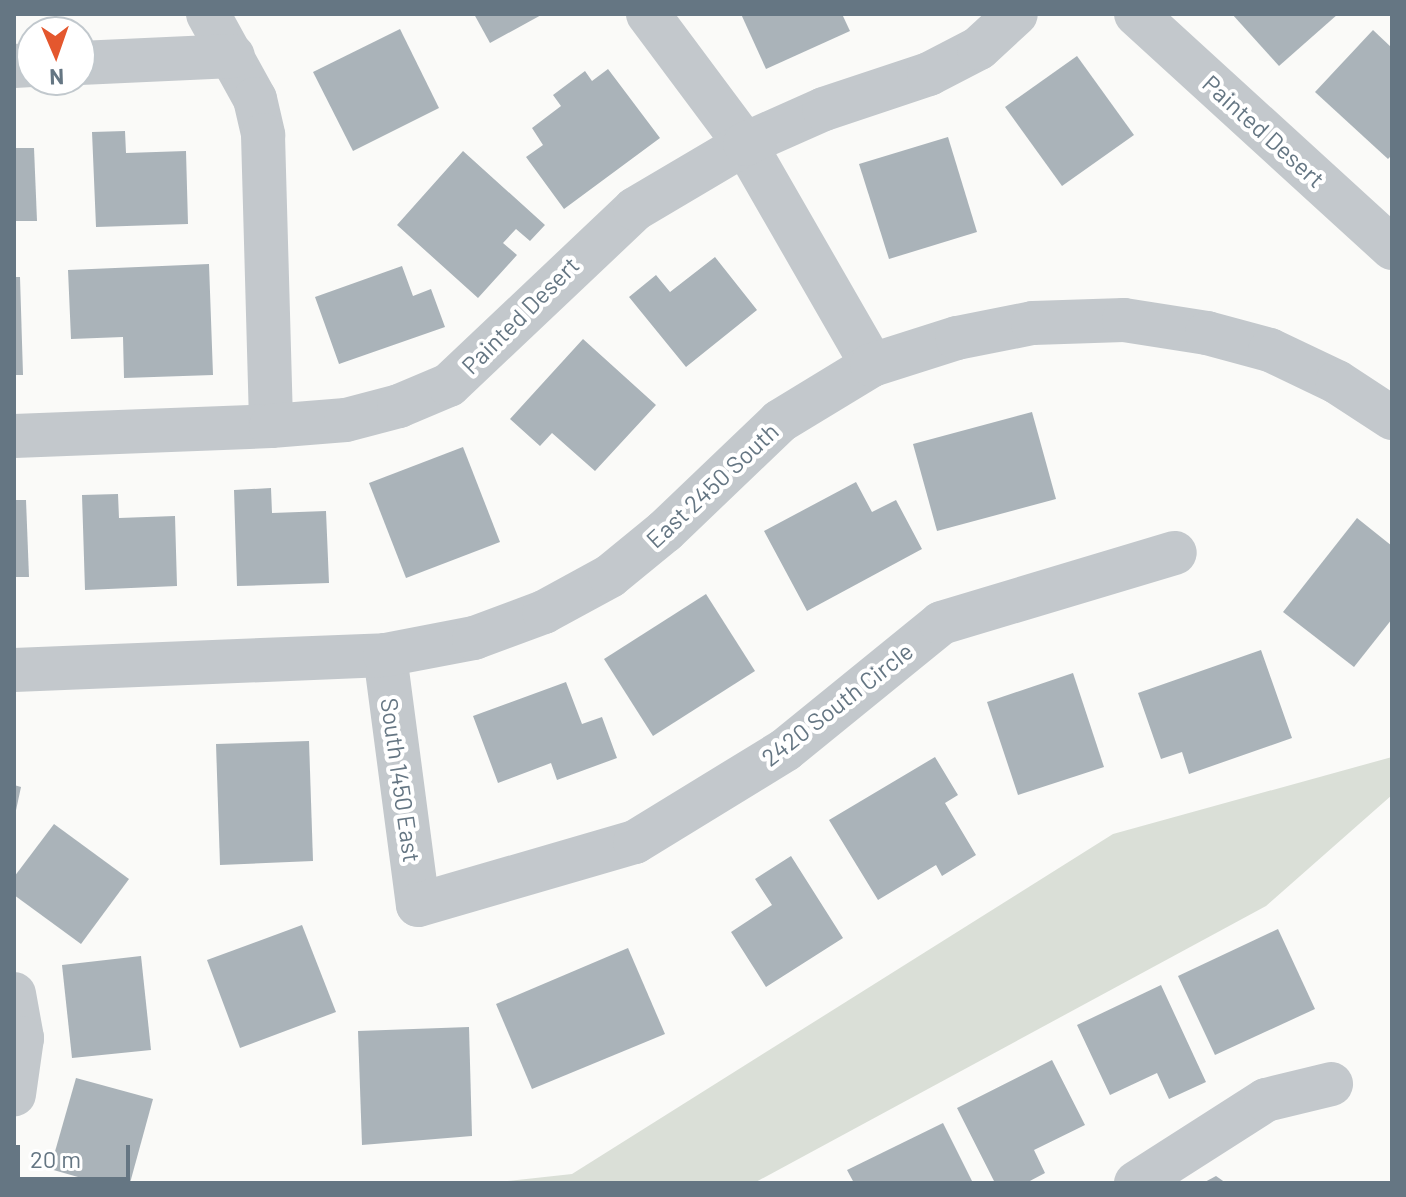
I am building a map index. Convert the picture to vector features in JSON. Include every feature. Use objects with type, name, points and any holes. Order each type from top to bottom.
[{"type":"street","points":[[208,14],[255,99],[263,135],[271,426]]},
{"type":"street","points":[[648,14],[745,144],[872,365]]},
{"type":"street","name":"Painted Desert","points":[[14,436],[346,420],[449,385],[635,209],[745,144],[824,109],[929,74],[979,48],[1016,14]]},
{"type":"street","name":"Painted Desert","points":[[1136,14],[1392,248]]},
{"type":"street","points":[[96,62],[233,56]]},
{"type":"street","name":"East 2450 South","points":[[14,670],[385,655],[474,638],[544,612],[610,576],[665,531],[780,421],[872,365],[957,338],[1033,323],[1124,320],[1270,350],[1337,382],[1392,418]]},
{"type":"street","name":"2420 South Circle","points":[[418,905],[635,842],[785,750],[941,623],[1175,553]]},
{"type":"street","name":"South 1450 East","points":[[385,655],[418,905]]},
{"type":"street","points":[[14,994],[22,1038],[14,1094]]},
{"type":"street","points":[[1136,1183],[1266,1100],[1331,1084]]},
{"type":"shaded area","points":[[1392,757],[1392,795],[1266,906],[754,1183],[489,1183],[572,1174],[1113,834]]},
{"type":"building","points":[[474,14],[543,14],[490,43]]},
{"type":"building","points":[[741,14],[842,14],[850,31],[766,69]]},
{"type":"building","points":[[1232,14],[1338,14],[1279,66]]},
{"type":"building","points":[[400,29],[439,108],[353,151],[313,72]]},
{"type":"building","points":[[1373,30],[1392,48],[1392,155],[1388,159],[1315,92]]},
{"type":"building","points":[[1077,56],[1134,135],[1062,186],[1005,107]]},
{"type":"building","points":[[608,69],[660,138],[564,209],[526,157],[543,145],[532,128],[561,106],[553,95],[585,71],[592,81]]},
{"type":"building","points":[[125,131],[126,153],[186,151],[188,224],[96,227],[92,132]]},
{"type":"building","points":[[948,137],[977,232],[889,259],[859,164]]},
{"type":"building","points":[[14,148],[34,148],[37,221],[14,221]]},
{"type":"building","points":[[463,151],[545,225],[530,241],[516,229],[503,243],[517,255],[478,298],[397,225]]},
{"type":"building","points":[[715,257],[757,310],[686,367],[629,297],[656,275],[670,292]]},
{"type":"building","points":[[209,264],[213,375],[124,378],[123,337],[71,339],[68,270]]},
{"type":"building","points":[[402,266],[413,296],[431,289],[445,327],[339,364],[315,297]]},
{"type":"building","points":[[14,277],[20,277],[23,375],[14,375]]},
{"type":"building","points":[[583,339],[656,405],[595,471],[552,433],[540,446],[510,419]]},
{"type":"building","points":[[1032,412],[1056,499],[937,531],[913,444]]},
{"type":"building","points":[[463,447],[500,542],[406,578],[369,483]]},
{"type":"building","points":[[856,482],[872,512],[896,500],[922,549],[807,611],[764,531]]},
{"type":"building","points":[[271,488],[272,513],[326,511],[329,583],[237,586],[234,490]]},
{"type":"building","points":[[118,494],[119,518],[175,516],[177,586],[85,590],[82,495]]},
{"type":"building","points":[[14,500],[26,500],[29,577],[14,577]]},
{"type":"building","points":[[1357,518],[1392,546],[1392,619],[1354,667],[1283,612]]},
{"type":"building","points":[[706,594],[755,671],[653,736],[604,659]]},
{"type":"building","points":[[1261,650],[1292,738],[1189,774],[1182,752],[1161,759],[1138,693]]},
{"type":"building","points":[[1073,673],[1104,767],[1018,795],[987,702]]},
{"type":"building","points":[[566,682],[582,724],[602,717],[617,758],[557,780],[551,763],[498,783],[473,716]]},
{"type":"building","points":[[309,741],[313,861],[220,865],[216,744]]},
{"type":"building","points":[[935,757],[958,795],[945,803],[976,855],[942,876],[936,865],[878,900],[829,820]]},
{"type":"building","points":[[14,785],[21,787],[15,815],[14,814]]},
{"type":"building","points":[[54,824],[129,879],[81,944],[14,895],[14,877]]},
{"type":"building","points":[[791,856],[843,938],[766,987],[731,932],[772,905],[755,879]]},
{"type":"building","points":[[302,925],[336,1012],[240,1048],[207,960]]},
{"type":"building","points":[[1278,929],[1315,1009],[1215,1055],[1178,976]]},
{"type":"building","points":[[628,948],[665,1034],[532,1089],[496,1004]]},
{"type":"building","points":[[141,956],[151,1050],[72,1058],[62,965]]},
{"type":"building","points":[[1161,985],[1206,1082],[1169,1099],[1157,1073],[1110,1095],[1077,1025]]},
{"type":"building","points":[[469,1027],[472,1136],[362,1145],[358,1031]]},
{"type":"building","points":[[1052,1060],[1085,1125],[1034,1150],[1045,1173],[1026,1183],[995,1183],[957,1108]]},
{"type":"building","points":[[76,1078],[153,1099],[130,1183],[99,1183],[50,1169]]},
{"type":"building","points":[[943,1123],[973,1183],[854,1183],[847,1170]]},
{"type":"building","points":[[1216,1176],[1226,1183],[1203,1183]]}]
